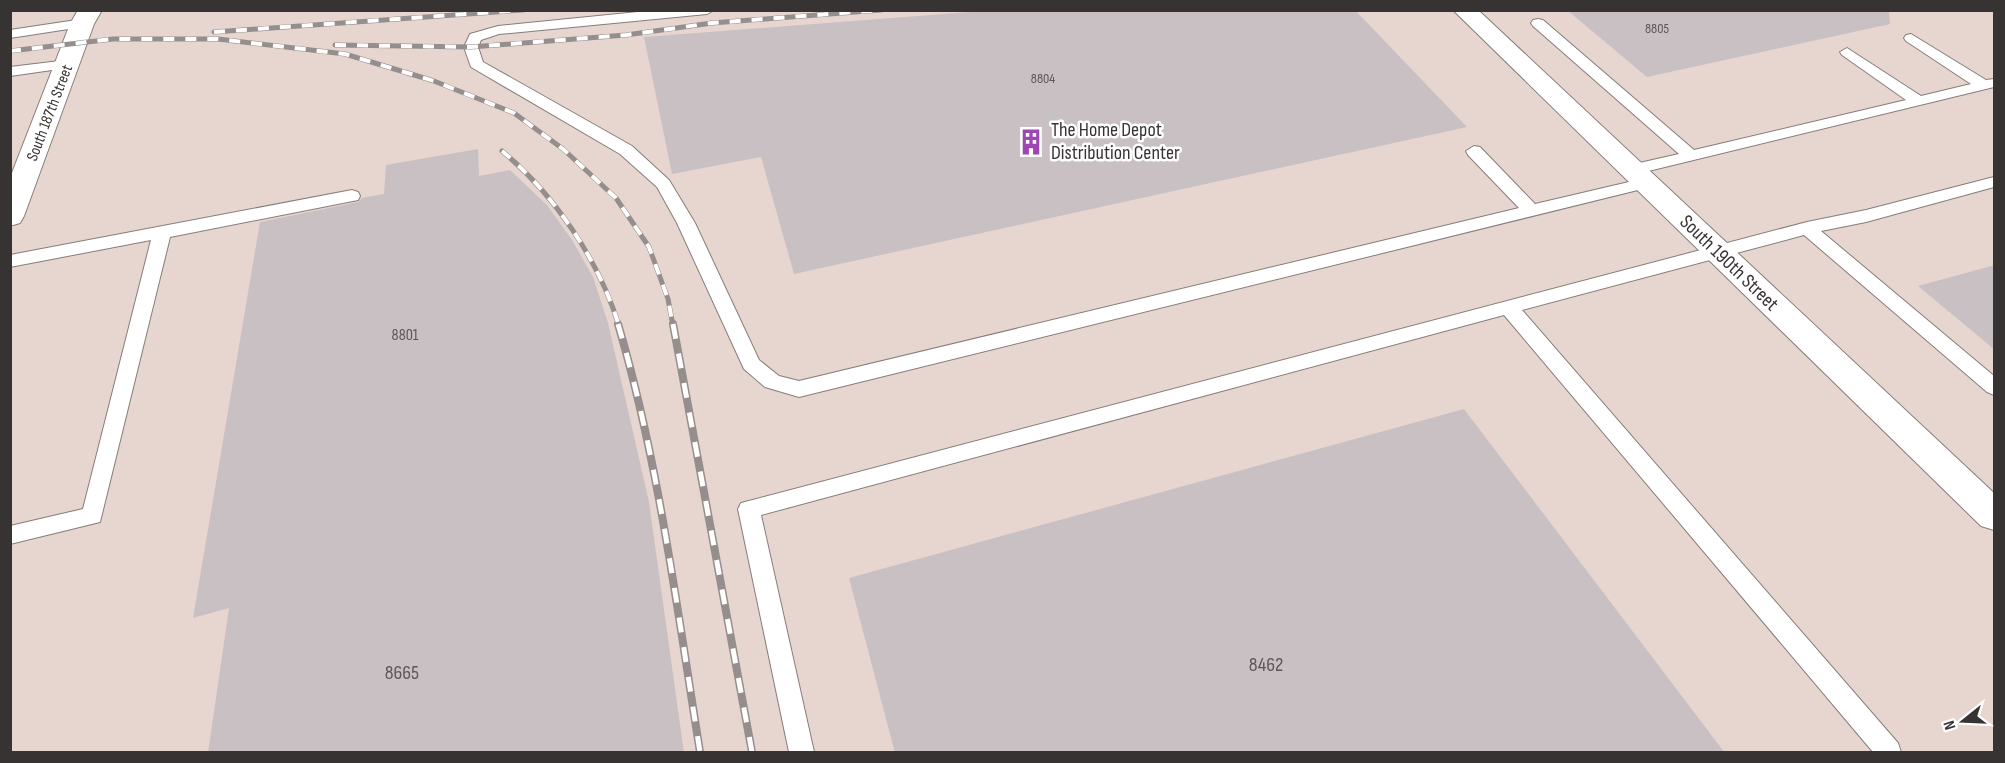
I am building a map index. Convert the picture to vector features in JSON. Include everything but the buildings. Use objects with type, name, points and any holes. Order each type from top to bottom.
[{"type":"street","name":"South 190th Street","points":[[1464,10],[1989,504]]},
{"type":"street","name":"South 187th Street","points":[[10,216],[87,17]]},
{"type":"lane","points":[[707,10],[498,30],[476,37],[471,47],[476,64],[626,150],[663,184],[686,223],[751,364],[764,379],[777,385],[799,389],[1532,211],[1639,176],[1690,155],[1989,84]]},
{"type":"lane","points":[[10,34],[87,17]]},
{"type":"lane","points":[[1538,23],[1690,155]]},
{"type":"lane","points":[[1911,38],[1989,84]]},
{"type":"lane","points":[[1847,52],[1918,101]]},
{"type":"lane","points":[[10,72],[68,64]]},
{"type":"lane","points":[[1474,151],[1532,211]]},
{"type":"lane","points":[[801,753],[749,509],[1718,251],[1807,228],[1866,216],[1995,182]]},
{"type":"lane","points":[[10,261],[352,196]]},
{"type":"lane","points":[[1807,228],[1995,387]]},
{"type":"lane","points":[[10,535],[92,516],[162,232]]},
{"type":"lane","points":[[1508,307],[1889,753]]},
{"type":"shaded area","points":[[10,11],[1994,11],[1994,752],[11,752]]},
{"type":"railway","points":[[214,32],[523,10]]},
{"type":"railway","points":[[335,45],[471,47],[626,35],[712,23],[881,10]]},
{"type":"railway","points":[[10,51],[113,39],[218,39],[345,54],[434,81],[514,113],[563,149],[616,198],[649,247],[668,299],[673,326]]},
{"type":"railway","points":[[502,151],[539,187],[572,230],[600,277],[619,326]]},
{"type":"railway","points":[[618,324],[645,429],[656,483],[700,752]]},
{"type":"railway","points":[[673,324],[752,752]]},
{"type":"place","name":"The Home Depot Distribution Center","points":[[1031,142]]}]
